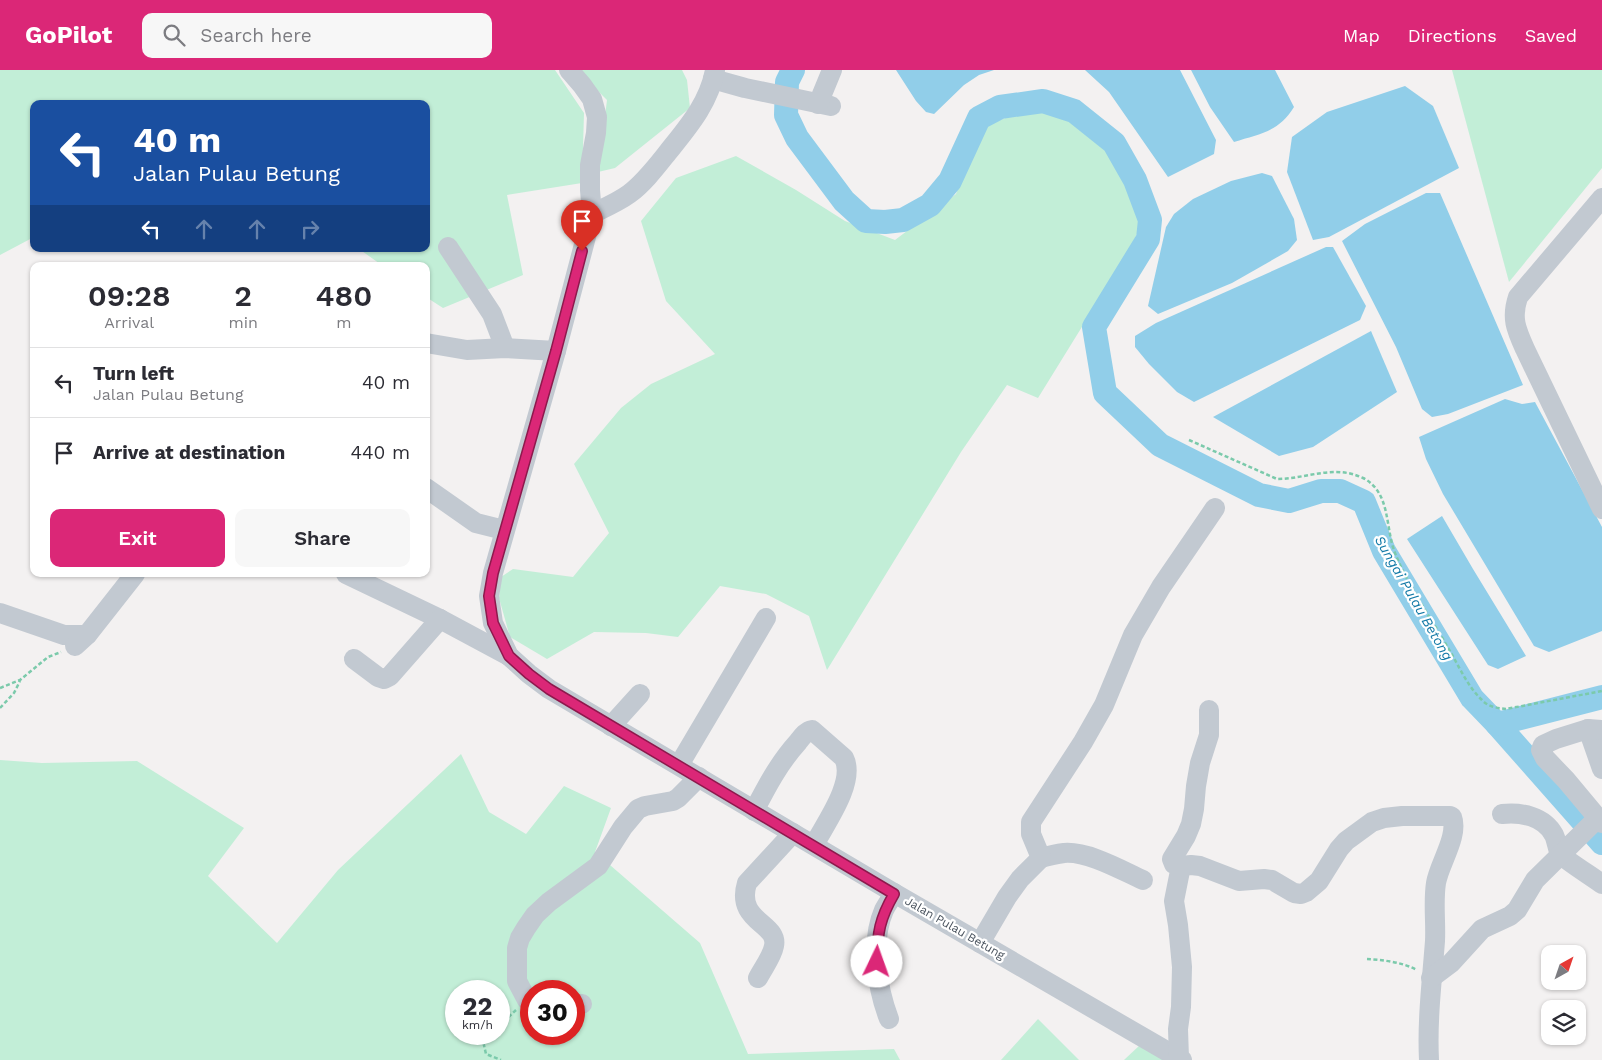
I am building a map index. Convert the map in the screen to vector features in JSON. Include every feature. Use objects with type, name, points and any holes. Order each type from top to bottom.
[{"type":"street","name":"Jalan Pulau Betung","points":[[569,70],[592,99],[597,117],[590,165],[592,214],[556,351],[493,573],[489,596],[493,623],[509,656],[549,689],[754,811],[793,832],[894,894],[1180,1059]]},
{"type":"street","points":[[592,214],[628,194],[650,175],[696,117],[714,75],[745,88],[820,104],[832,70]]},
{"type":"street","points":[[1602,198],[1518,297],[1514,316],[1515,327],[1525,349],[1602,509]]},
{"type":"street","points":[[448,247],[492,314],[505,348]]},
{"type":"street","points":[[430,344],[467,350],[505,348],[556,351]]},
{"type":"street","points":[[430,491],[476,523],[504,530]]},
{"type":"street","points":[[1041,858],[1031,834],[1031,822],[1083,742],[1104,705],[1133,634],[1161,587],[1215,508]]},
{"type":"street","points":[[0,613],[52,632],[81,640],[133,577]]},
{"type":"street","points":[[358,577],[509,656]]},
{"type":"street","points":[[679,765],[766,618]]},
{"type":"street","points":[[354,659],[378,677],[384,679],[390,676],[440,619]]},
{"type":"street","points":[[611,726],[640,694]]},
{"type":"street","points":[[1209,710],[1209,735],[1200,763],[1191,824],[1172,858],[1174,864],[1200,866],[1239,881],[1264,878],[1272,880],[1294,893],[1301,894],[1319,880],[1346,841],[1372,822],[1384,818],[1402,816],[1450,816],[1453,820],[1454,827],[1450,844],[1438,873],[1436,884],[1435,942],[1428,1036],[1429,1060]]},
{"type":"street","points":[[1431,978],[1451,963],[1482,929],[1510,916],[1517,910],[1535,880],[1598,815],[1545,758],[1541,750],[1543,745],[1556,739],[1595,729],[1602,769]]},
{"type":"street","points":[[754,811],[774,772],[808,731],[812,730],[844,758],[847,764],[843,790],[814,845]]},
{"type":"street","points":[[520,986],[517,981],[516,958],[520,938],[535,915],[598,866],[619,833],[638,809],[673,801],[699,777]]},
{"type":"street","points":[[1502,814],[1521,813],[1532,816],[1545,825],[1554,834],[1564,851],[1602,884]]},
{"type":"street","points":[[758,978],[774,946],[774,938],[751,914],[745,905],[744,894],[747,883],[793,832]]},
{"type":"street","points":[[980,943],[1007,897],[1020,879],[1041,858],[1074,853],[1089,857],[1143,880]]},
{"type":"street","points":[[1180,1059],[1178,1029],[1182,998],[1182,960],[1174,901],[1181,866]]},
{"type":"street","points":[[890,1019],[883,1002],[877,962],[877,945],[884,910],[894,894]]},
{"type":"path","points":[[1189,440],[1277,479],[1334,471],[1364,479],[1376,490],[1384,502],[1394,551],[1413,590],[1470,686],[1483,702],[1492,707],[1506,710],[1602,692]]},
{"type":"path","points":[[0,688],[20,680],[48,658],[81,640]]},
{"type":"path","points":[[0,708],[14,693],[20,680]]},
{"type":"path","points":[[1367,959],[1412,967],[1431,978]]},
{"type":"path","points":[[510,1017],[520,1008]]},
{"type":"path","points":[[484,1045],[486,1054],[501,1060]]},
{"type":"green space","points":[[0,70],[555,70],[584,113],[582,183],[507,195],[523,275],[443,308],[430,300],[430,262],[377,262],[363,252],[430,252],[430,100],[30,100],[30,239],[0,255]]},
{"type":"green space","points":[[577,70],[682,70],[687,80],[690,108],[615,168],[598,172],[607,100]]},
{"type":"green space","points":[[1452,70],[1602,70],[1602,168],[1509,282]]},
{"type":"green space","points":[[1023,111],[1063,114],[1104,145],[1125,179],[1141,226],[1127,254],[1038,398],[1007,385],[961,452],[827,670],[809,616],[766,594],[720,586],[678,637],[646,633],[594,632],[547,659],[510,637],[499,598],[501,577],[513,569],[573,577],[609,533],[574,464],[621,408],[651,384],[715,354],[666,301],[641,221],[676,178],[736,156],[796,190],[845,221],[895,240],[956,194],[978,129]]},
{"type":"green space","points":[[461,754],[489,812],[526,834],[564,786],[611,808],[595,852],[700,943],[748,1054],[894,1049],[900,1060],[0,1060],[0,760],[42,763],[137,761],[244,828],[208,876],[277,943],[338,870]]},
{"type":"green space","points":[[1038,1019],[1079,1060],[1001,1060]]},
{"type":"green space","points":[[1140,1045],[1164,1060],[1124,1060]]},
{"type":"water","points":[[896,70],[994,70],[979,75],[964,85],[934,114],[926,112],[916,101]]},
{"type":"water","points":[[1085,70],[1180,70],[1216,140],[1214,154],[1168,177],[1109,92]]},
{"type":"water","points":[[1191,70],[1275,70],[1294,107],[1282,122],[1275,127],[1234,142],[1210,107]]},
{"type":"water","points":[[1405,86],[1433,106],[1459,168],[1329,237],[1313,240],[1287,172],[1292,137],[1327,112]]},
{"type":"water","points":[[1262,173],[1272,176],[1294,219],[1297,240],[1288,251],[1232,283],[1158,314],[1148,306],[1166,227],[1174,214],[1193,199],[1231,181]]},
{"type":"water","points":[[1426,193],[1440,193],[1523,385],[1448,414],[1432,417],[1422,409],[1396,347],[1342,241],[1365,224]]},
{"type":"water","points":[[1326,247],[1333,247],[1366,306],[1360,320],[1194,402],[1177,392],[1135,347],[1135,336],[1156,323]]},
{"type":"water","points":[[1371,331],[1397,392],[1313,447],[1279,456],[1213,417]]},
{"type":"water","points":[[1505,399],[1522,404],[1535,402],[1602,527],[1602,631],[1549,652],[1534,646],[1443,494],[1426,459],[1419,437]]},
{"type":"water","points":[[1442,516],[1526,656],[1498,669],[1488,665],[1407,539]]},
{"type":"waterway","name":"Sungai Pulau Betong","points":[[793,70],[787,82],[786,115],[797,138],[844,201],[866,221],[885,222],[903,220],[930,205],[950,181],[979,118],[1000,107],[1043,101],[1074,111],[1114,143],[1135,180],[1150,220],[1148,239],[1094,327],[1105,393],[1160,445],[1259,495],[1289,501],[1321,491],[1340,491],[1364,502],[1384,551],[1472,698],[1602,843]]},
{"type":"waterway","points":[[1497,724],[1602,697]]},
{"type":"route","points":[[582,251],[556,351],[493,573],[489,596],[493,623],[509,656],[549,689],[754,811],[793,832],[894,894],[884,910],[880,923],[877,962]]}]
